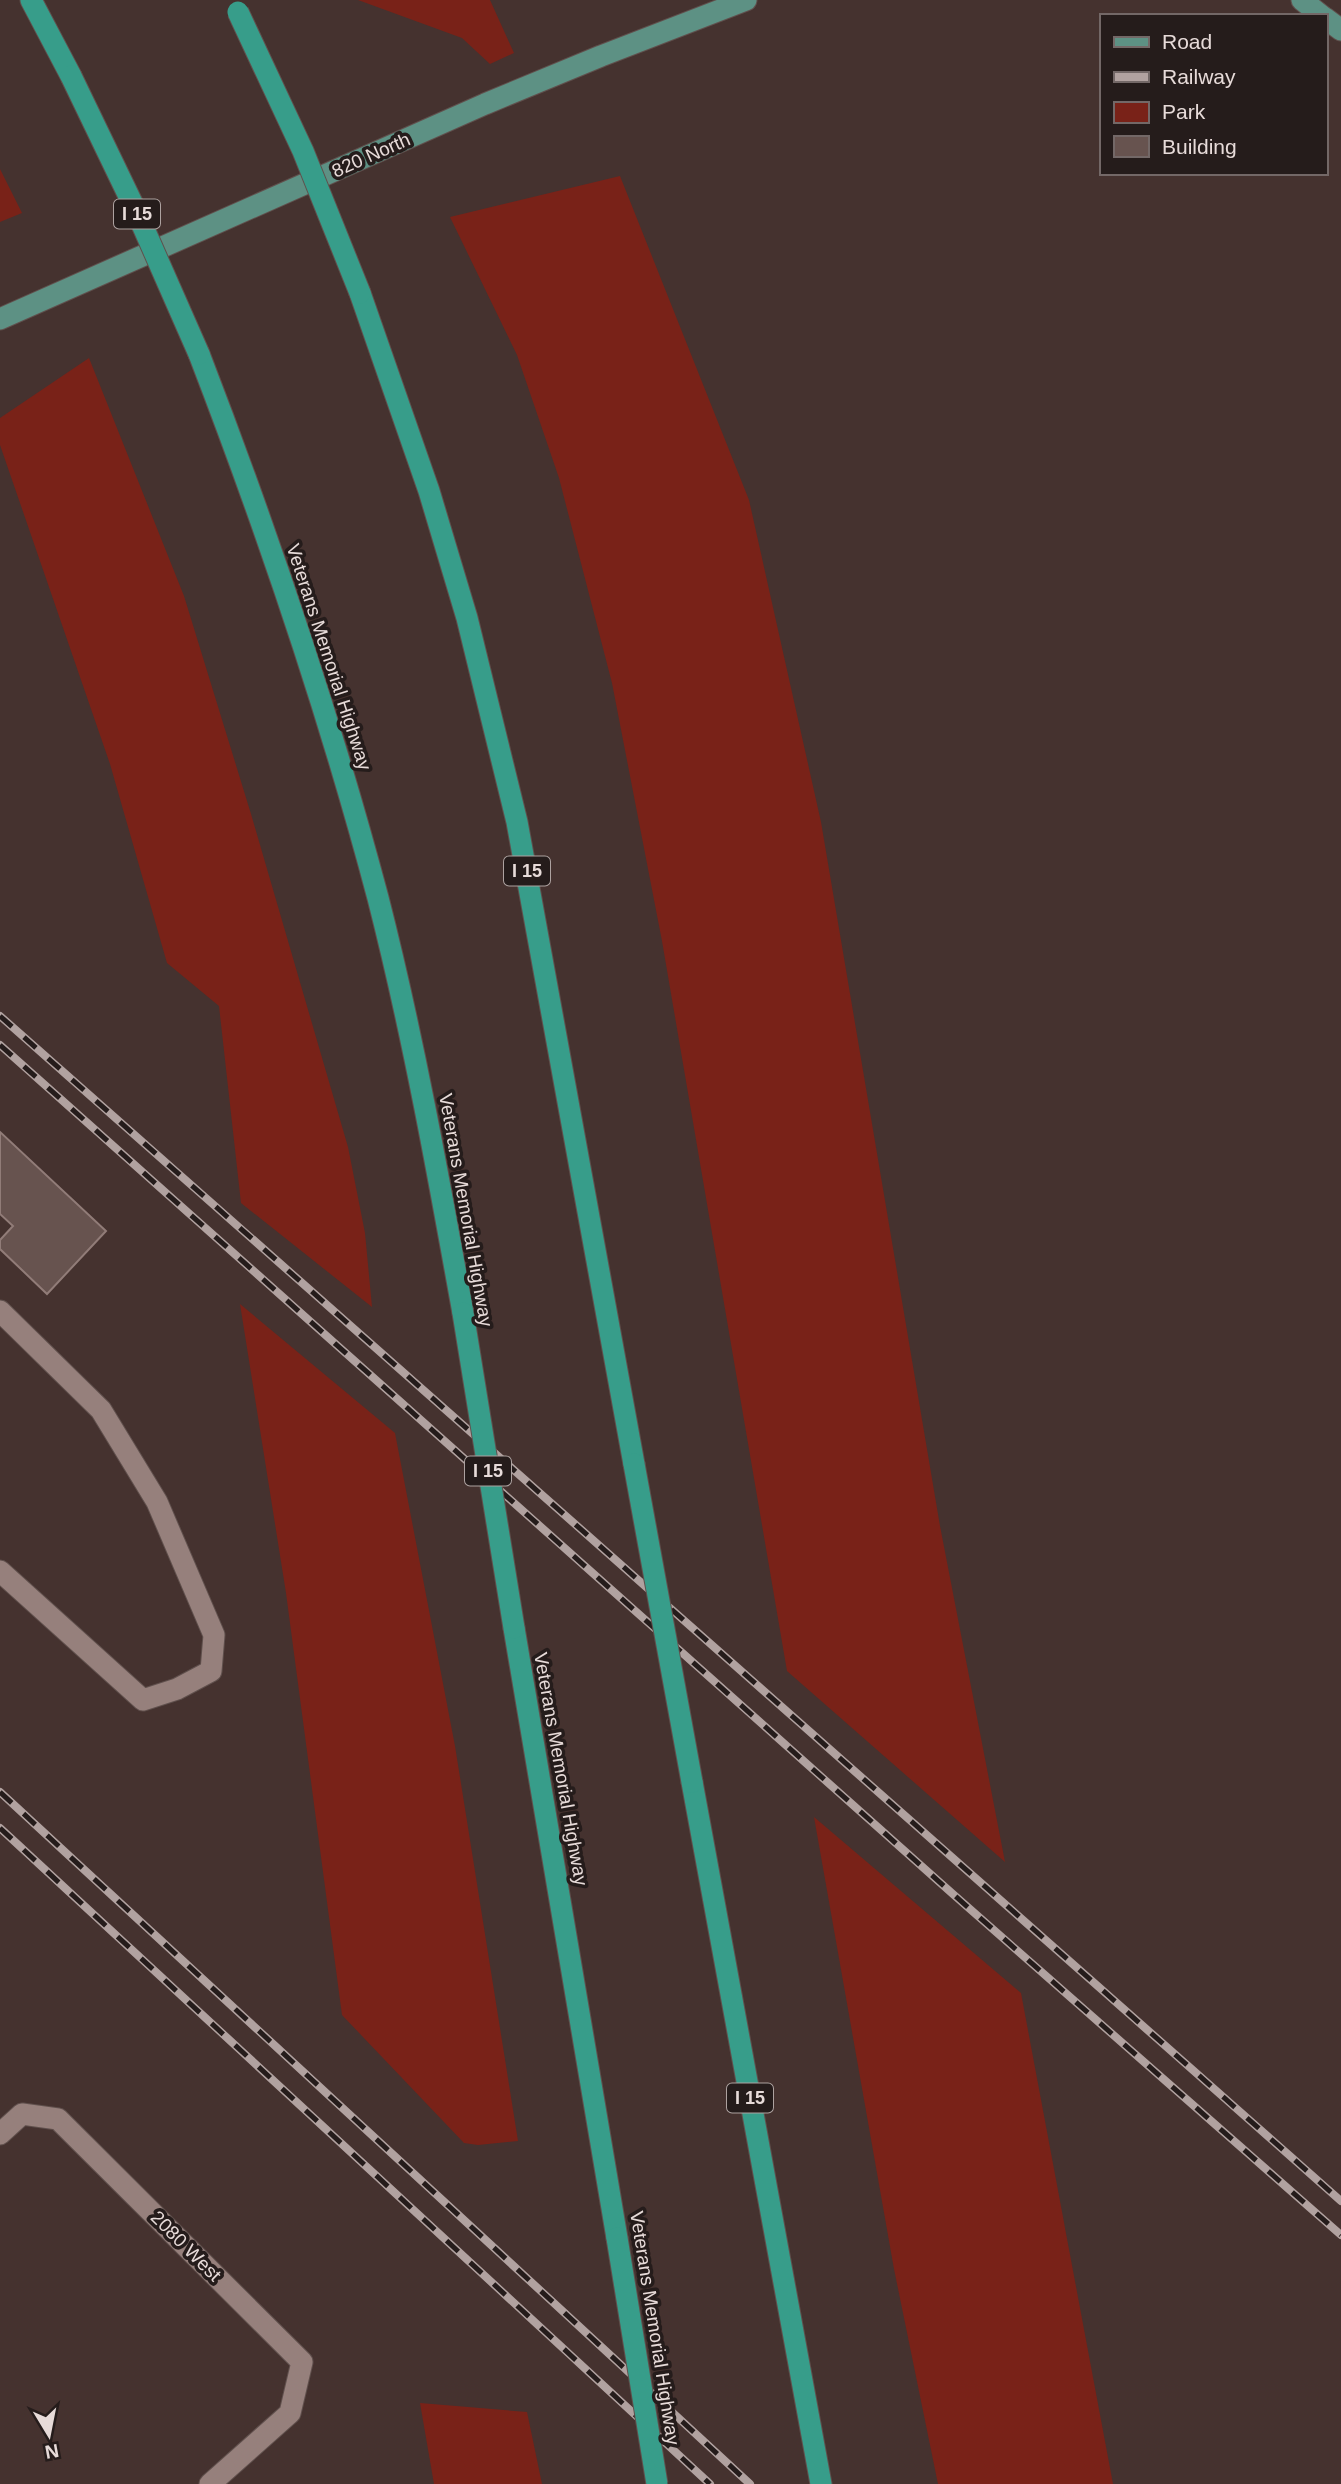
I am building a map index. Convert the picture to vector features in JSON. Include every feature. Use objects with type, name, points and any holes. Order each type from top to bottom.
[{"type":"highway","name":"Veterans Memorial Highway","points":[[31,0],[71,76],[137,214],[199,354],[234,444],[303,641],[343,769],[378,900],[409,1034],[463,1313],[657,2484]]},
{"type":"highway","name":"I 15","points":[[236,6],[303,151],[360,293],[429,491],[467,618],[517,822],[821,2484]]},
{"type":"main road","points":[[1302,0],[1320,14]]},
{"type":"main road","name":"820 North","points":[[0,319],[485,104],[737,1]]},
{"type":"main road","points":[[1327,19],[1341,30]]},
{"type":"street","points":[[0,1311],[101,1410],[157,1502],[214,1635],[211,1671],[177,1689],[143,1700],[0,1571]]},
{"type":"street","name":"2080 West","points":[[0,2134],[22,2114],[58,2119],[302,2361],[290,2413],[210,2484]]},
{"type":"green space","points":[[358,0],[490,0],[514,53],[490,64],[462,38]]},
{"type":"green space","points":[[0,169],[22,213],[0,222]]},
{"type":"green space","points":[[620,176],[749,500],[821,822],[940,1526],[1005,1862],[787,1671],[662,941],[612,683],[559,478],[517,355],[450,217]]},
{"type":"green space","points":[[89,358],[184,596],[251,814],[348,1147],[365,1233],[372,1307],[241,1203],[219,1006],[167,963],[110,764],[0,445],[0,418]]},
{"type":"green space","points":[[240,1304],[395,1433],[455,1746],[518,2141],[478,2145],[464,2143],[342,2015],[286,1593]]},
{"type":"green space","points":[[814,1817],[1021,1993],[1113,2484],[938,2484],[894,2269]]},
{"type":"green space","points":[[420,2403],[527,2412],[542,2484],[434,2484]]},
{"type":"building","points":[[0,1132],[106,1231],[47,1294],[0,1249],[0,1240],[13,1226],[0,1214]]},
{"type":"railway","points":[[0,1016],[1341,2201]]},
{"type":"railway","points":[[0,1045],[954,1895],[1341,2235]]},
{"type":"railway","points":[[0,1792],[750,2484]]},
{"type":"railway","points":[[0,1828],[710,2484]]}]
